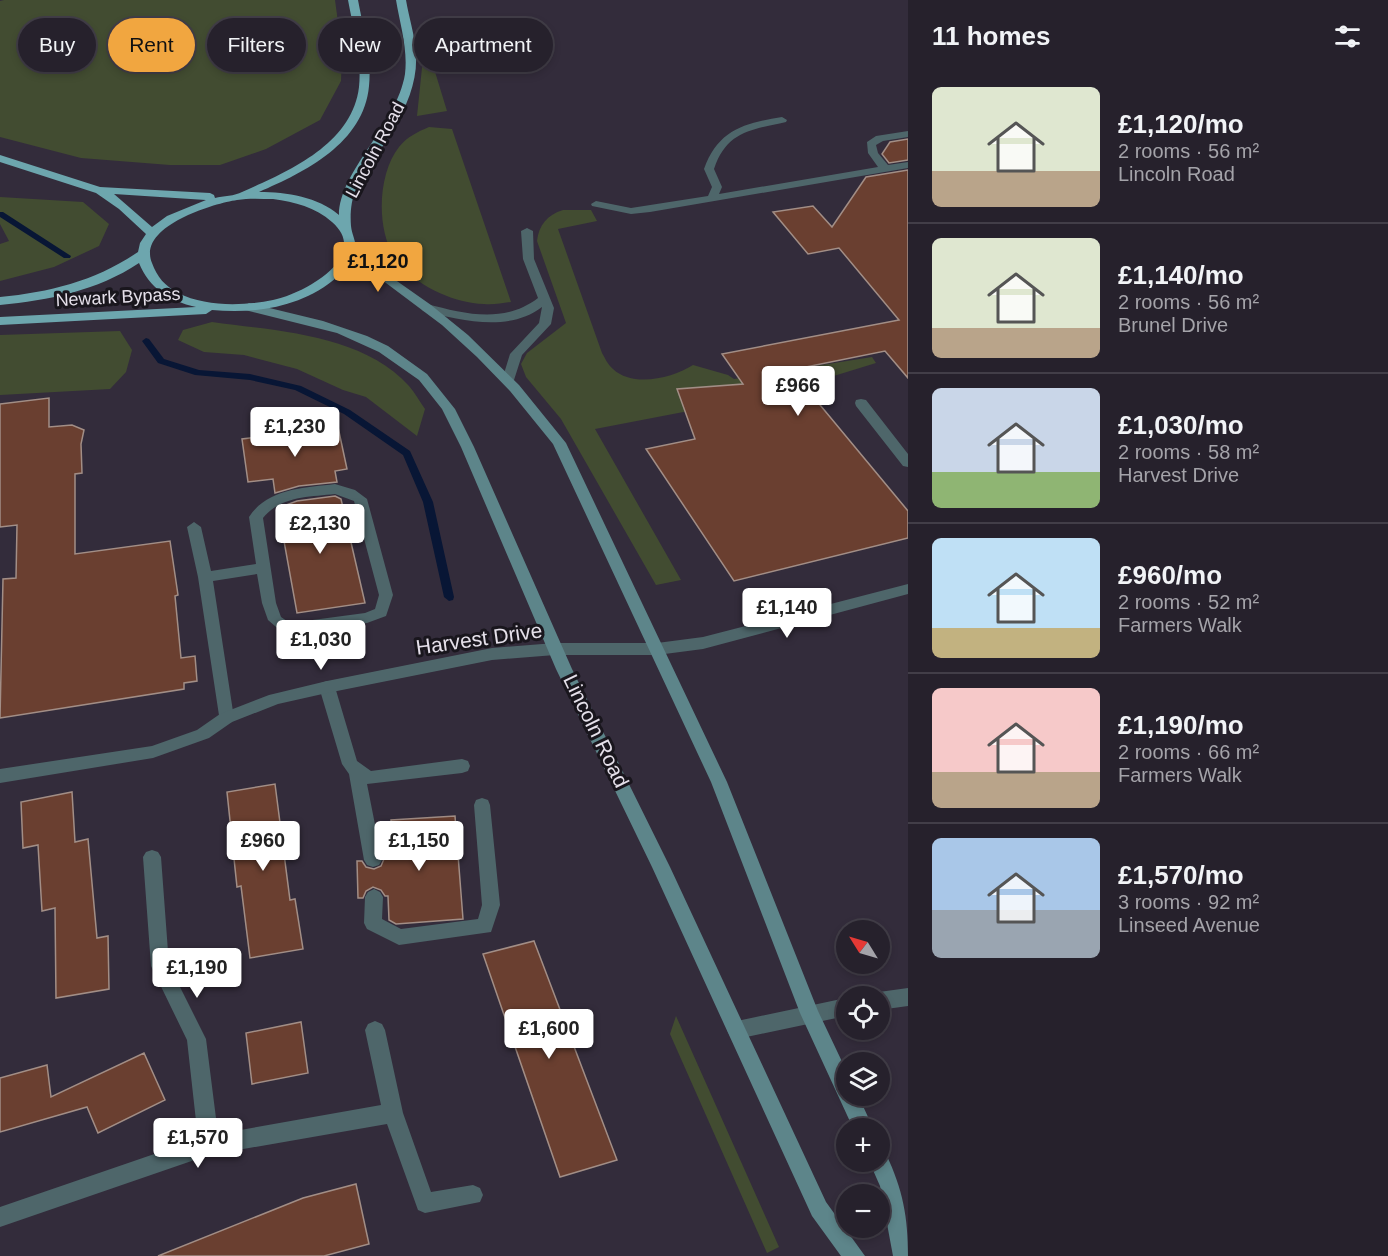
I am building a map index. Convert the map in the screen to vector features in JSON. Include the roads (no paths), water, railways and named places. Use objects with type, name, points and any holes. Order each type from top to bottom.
[{"type":"highway","name":"Lincoln Road","points":[[233,197],[291,174],[319,158],[337,142],[351,124],[363,96],[365,79],[353,0]]},
{"type":"highway","name":"Lincoln Road","points":[[350,251],[345,229],[345,209],[349,193],[406,90],[411,56],[401,0]]},
{"type":"highway","points":[[0,158],[99,190],[233,197],[273,196],[304,202],[329,213],[345,229]]},
{"type":"highway","points":[[99,190],[123,206],[153,234]]},
{"type":"highway","points":[[233,197],[184,211],[166,222],[153,234],[144,254],[144,261],[150,276],[172,294],[195,303],[243,308],[290,300],[323,285],[338,272],[350,251]]},
{"type":"highway","name":"Newark Bypass","points":[[0,301],[53,295],[85,286],[125,268],[144,254]]},
{"type":"highway","name":"Newark Bypass","points":[[0,321],[243,308]]},
{"type":"main road","points":[[350,251],[371,270],[427,308],[461,335],[508,380],[534,409],[559,443],[719,782],[809,1013],[836,1070]]},
{"type":"main road","name":"Lincoln Road","points":[[243,308],[338,327],[358,335],[387,350],[424,378],[443,400],[461,435],[555,649],[638,816],[819,1209],[854,1256]]},
{"type":"main road","points":[[884,1172],[890,1185],[904,1256]]},
{"type":"street","points":[[712,198],[717,186],[709,169],[718,147],[750,125],[782,120]]},
{"type":"street","points":[[885,169],[873,153],[872,144],[880,138],[908,134]]},
{"type":"street","points":[[596,204],[631,211],[908,165]]},
{"type":"street","points":[[508,380],[516,354],[545,324],[548,308],[525,250],[524,239],[527,231]]},
{"type":"street","points":[[427,308],[473,318],[495,319],[535,309],[544,299]]},
{"type":"street","points":[[861,403],[908,462]]},
{"type":"street","points":[[335,489],[360,500],[386,595],[381,612],[367,618],[288,629],[275,620],[262,568],[256,517],[261,508],[277,498],[335,489]]},
{"type":"street","points":[[194,527],[205,578],[226,718]]},
{"type":"street","points":[[205,578],[262,568]]},
{"type":"street","name":"Harvest Drive","points":[[0,776],[153,752],[203,734],[226,718],[275,699],[327,687],[492,654],[555,649],[657,649],[703,643],[908,589]]},
{"type":"street","points":[[327,687],[350,764],[357,772],[369,777],[462,766]]},
{"type":"street","points":[[357,772],[373,860]]},
{"type":"street","points":[[374,897],[373,923],[399,937],[485,926],[492,905],[482,806]]},
{"type":"street","points":[[152,857],[160,966],[196,1039],[209,1145]]},
{"type":"street","points":[[890,999],[908,997]]},
{"type":"street","points":[[737,1030],[836,1009]]},
{"type":"street","points":[[375,1030],[393,1113],[425,1203],[473,1195]]},
{"type":"street","points":[[0,1217],[209,1145],[393,1113]]},
{"type":"waterway","points":[[0,214],[67,256]]},
{"type":"waterway","points":[[146,341],[161,361],[198,373],[250,377],[298,388],[347,412],[407,453],[428,502],[449,597]]}]
